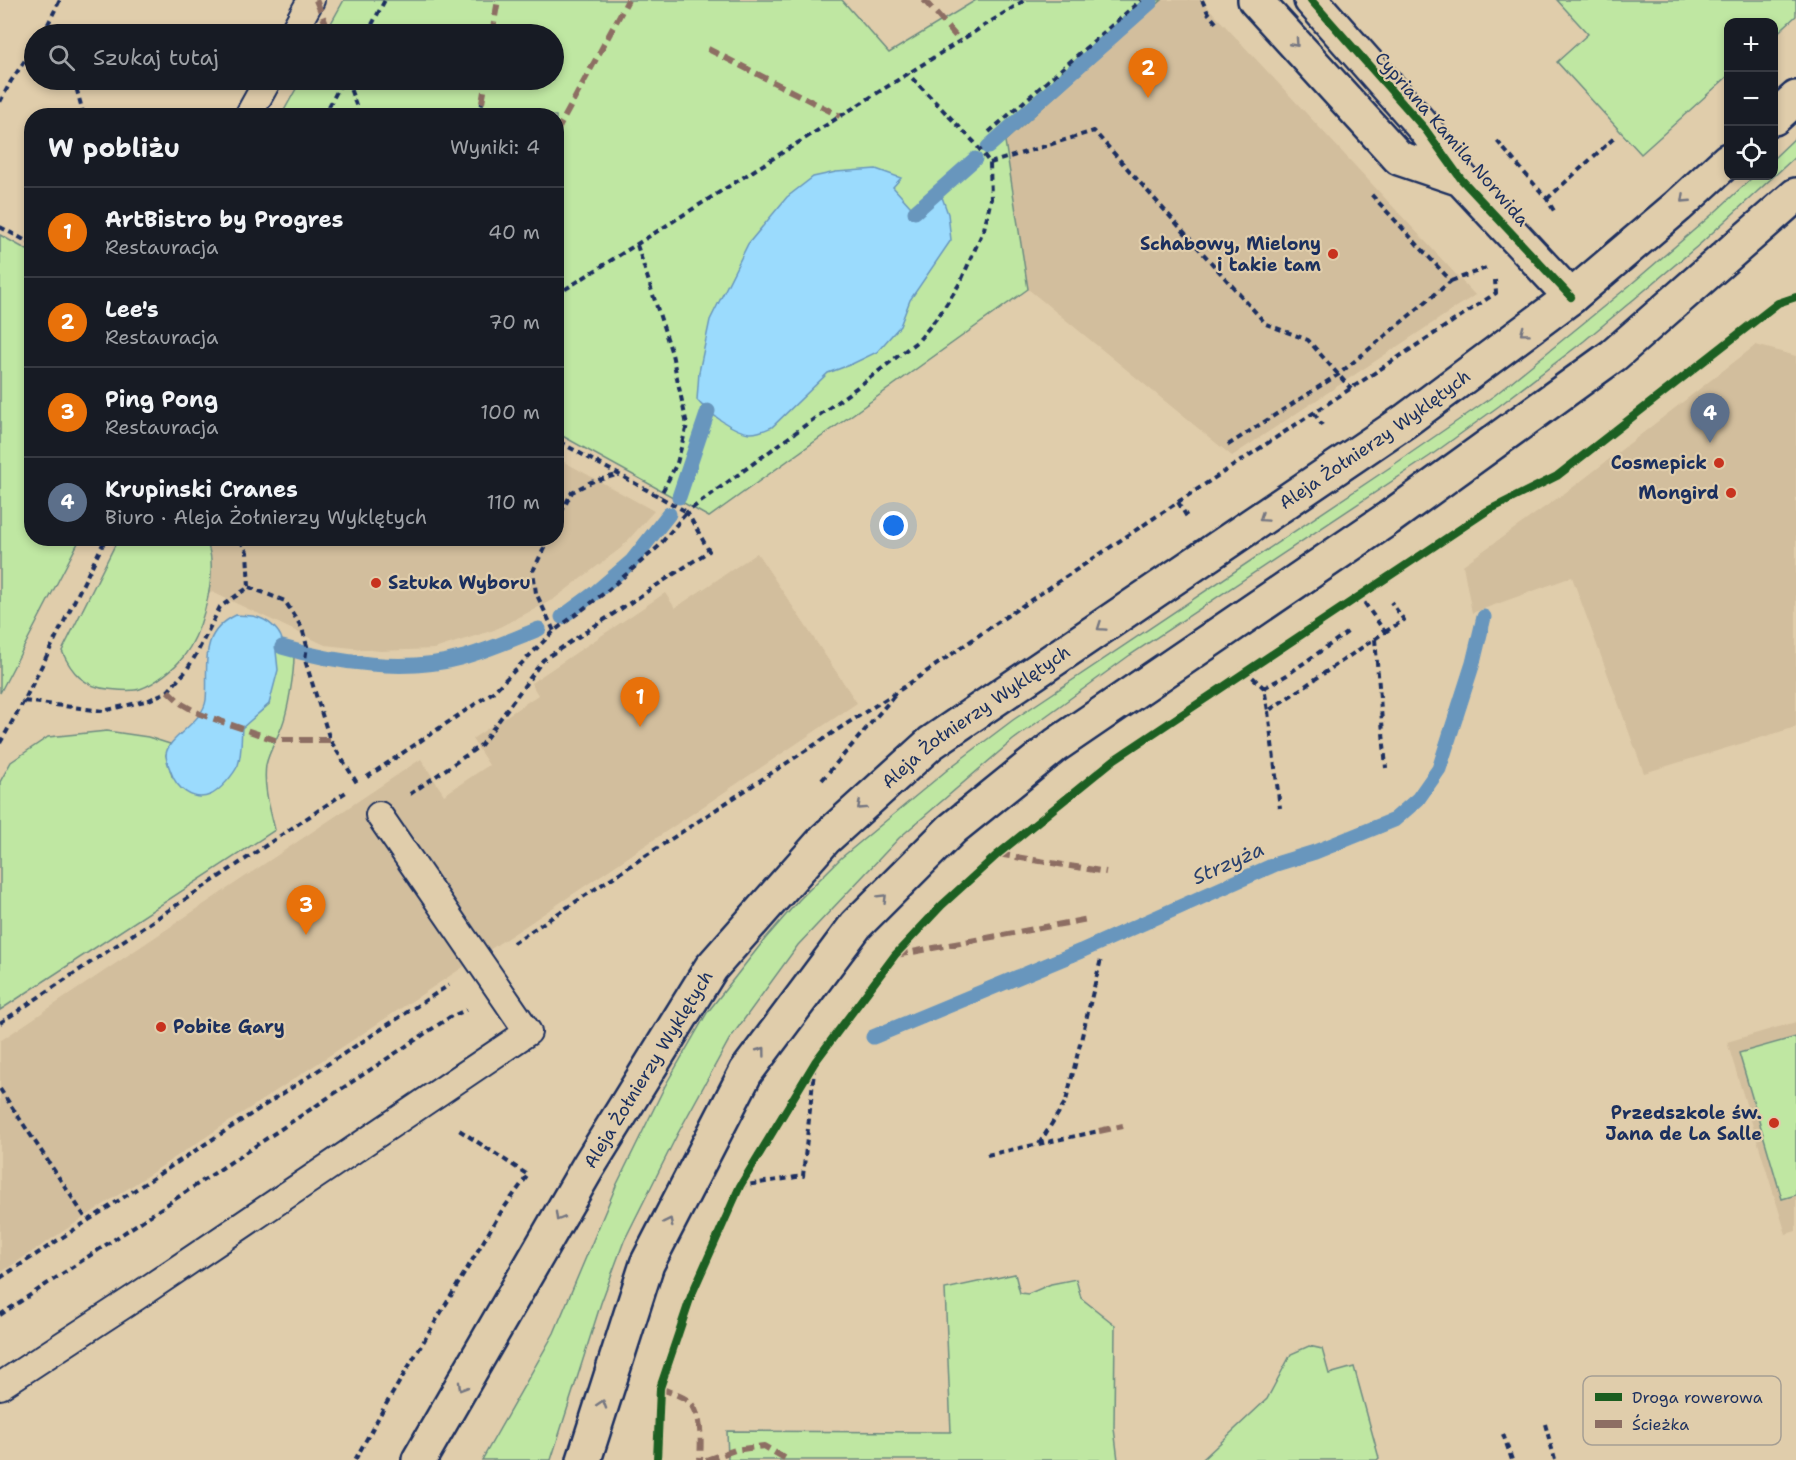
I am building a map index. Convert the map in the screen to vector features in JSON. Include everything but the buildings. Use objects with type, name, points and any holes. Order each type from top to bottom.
[{"type":"main road","name":"Cypriana Kamila Norwida","points":[[1255,0],[1399,158],[1461,178]]},
{"type":"main road","name":"Cypriana Kamila Norwida","points":[[1311,0],[1425,129],[1461,178],[1571,297]]},
{"type":"main road","points":[[1778,114],[1796,98]]},
{"type":"main road","name":"Aleja Żołnierzy Wyklętych","points":[[419,1460],[588,1167],[711,969],[825,839],[931,743],[1405,421],[1571,297],[1724,164]]},
{"type":"main road","points":[[584,1460],[647,1264],[746,1072],[856,925],[952,829],[1056,745],[1389,518],[1614,355],[1796,195]]},
{"type":"lane","points":[[298,24],[311,0]]},
{"type":"lane","points":[[252,108],[262,90]]},
{"type":"lane","points":[[0,1386],[136,1297],[528,1032],[379,815]]},
{"type":"path","points":[[48,24],[60,0]]},
{"type":"path","points":[[372,24],[385,0]]},
{"type":"path","points":[[564,291],[1025,0]]},
{"type":"path","points":[[989,132],[1141,0]]},
{"type":"path","points":[[1202,0],[1208,13],[1223,31]]},
{"type":"path","points":[[0,102],[24,62]]},
{"type":"path","points":[[367,777],[493,692],[554,631],[607,591],[658,547],[687,512],[919,340],[940,314],[960,283],[984,229],[991,199],[990,163],[908,74]]},
{"type":"path","points":[[77,90],[82,108]]},
{"type":"path","points":[[328,108],[338,90]]},
{"type":"path","points":[[351,90],[357,108]]},
{"type":"path","points":[[481,108],[482,103]]},
{"type":"path","points":[[990,163],[1094,131],[1266,324],[1308,340],[1351,389]]},
{"type":"path","points":[[1547,199],[1614,138]]},
{"type":"path","points":[[1497,141],[1547,199],[1554,211]]},
{"type":"path","points":[[1364,186],[1451,281]]},
{"type":"path","points":[[0,227],[24,240]]},
{"type":"path","points":[[637,244],[672,354],[687,425],[677,463],[660,496]]},
{"type":"path","points":[[1228,445],[1339,374],[1451,281],[1494,266]]},
{"type":"path","points":[[822,780],[897,692],[1178,502],[1496,293],[1495,275]]},
{"type":"path","points":[[379,815],[481,745],[543,660],[709,551],[687,512],[564,444]]},
{"type":"path","points":[[564,507],[572,492],[591,482],[620,474]]},
{"type":"path","points":[[1178,502],[1189,519]]},
{"type":"path","points":[[0,743],[24,701],[102,546]]},
{"type":"path","points":[[244,546],[247,552],[249,587]]},
{"type":"path","points":[[545,546],[533,571],[536,593],[554,631]]},
{"type":"path","points":[[24,701],[103,711],[148,700],[168,691],[186,671],[220,607],[249,587]]},
{"type":"path","points":[[0,1023],[357,784],[330,740],[305,660],[307,646],[302,628],[285,601],[249,587]]},
{"type":"path","points":[[1359,595],[1386,632]]},
{"type":"path","points":[[1269,711],[1404,620],[1391,602]]},
{"type":"path","points":[[1264,688],[1349,632]]},
{"type":"path","points":[[1375,639],[1386,768]]},
{"type":"path","points":[[1245,670],[1264,688],[1269,711],[1280,808]]},
{"type":"path","points":[[1039,1144],[1065,1101],[1101,959]]},
{"type":"path","points":[[1,1313],[450,1017],[502,994]]},
{"type":"path","points":[[740,1186],[803,1176],[815,1062]]},
{"type":"path","points":[[0,1089],[87,1220]]},
{"type":"path","points":[[987,1155],[1099,1131]]},
{"type":"path","points":[[355,1460],[489,1233],[528,1175],[479,1142]]},
{"type":"path","points":[[1545,1424],[1555,1460]]},
{"type":"path","points":[[1503,1434],[1512,1460]]},
{"type":"shaded area","points":[[1162,0],[1201,0],[1475,295],[1232,456],[1028,289],[1005,141]]},
{"type":"shaded area","points":[[1756,345],[1796,356],[1796,727],[1644,773],[1572,577],[1472,613],[1463,565],[1576,485]]},
{"type":"shaded area","points":[[564,462],[654,511],[621,548],[554,599],[494,630],[434,649],[380,651],[325,645],[210,591],[211,559],[208,546],[564,546]]},
{"type":"shaded area","points":[[757,553],[857,703],[530,923],[0,1273],[0,1041],[421,759],[444,795],[489,765],[472,739],[538,695],[531,683],[665,593],[675,608]]},
{"type":"shaded area","name":"Przedszkole św. Jana de La Salle","points":[[1796,1022],[1796,1231],[1786,1234],[1727,1042]]},
{"type":"green space","points":[[344,0],[842,0],[889,53],[976,0],[1162,0],[1005,141],[1028,289],[709,517],[564,437],[564,108],[285,108],[295,90],[564,90],[564,24],[331,24]]},
{"type":"green space","points":[[1557,0],[1796,0],[1796,16],[1778,32],[1778,18],[1724,18],[1724,80],[1641,154],[1557,62],[1588,34]]},
{"type":"green space","points":[[1796,137],[1796,156],[1778,172],[1778,154]]},
{"type":"green space","points":[[1750,180],[1770,180],[1700,244],[1584,341],[1499,406],[1430,456],[1130,655],[1013,740],[899,838],[798,945],[729,1040],[677,1135],[624,1241],[601,1303],[551,1460],[482,1460],[554,1333],[616,1186],[665,1086],[707,1013],[799,900],[841,858],[952,766],[1013,720],[1495,395],[1629,286]]},
{"type":"green space","points":[[0,235],[24,248],[24,546],[76,546],[0,693]]},
{"type":"green space","points":[[114,546],[208,546],[211,558],[210,584],[201,623],[190,647],[180,661],[164,675],[140,689],[100,688],[79,677],[62,651]]},
{"type":"green space","points":[[276,651],[294,656],[286,711],[265,773],[266,790],[275,830],[0,1010],[0,782],[11,762],[48,737],[107,731],[148,737],[170,744],[166,755],[172,776],[241,741],[241,728],[269,704]]},
{"type":"green space","name":"Przedszkole św. Jana de La Salle","points":[[1796,1037],[1796,1195],[1782,1199],[1739,1053]]},
{"type":"green space","points":[[1015,1274],[1020,1293],[1028,1294],[1051,1284],[1076,1279],[1081,1298],[1115,1325],[1114,1428],[1118,1460],[728,1460],[727,1431],[951,1432],[945,1289]]},
{"type":"green space","points":[[1309,1346],[1322,1349],[1329,1374],[1354,1367],[1379,1458],[1377,1460],[1202,1460],[1267,1399],[1291,1354]]},
{"type":"water","points":[[876,169],[901,178],[893,187],[919,216],[942,197],[948,214],[951,240],[910,300],[900,326],[877,352],[828,373],[772,427],[752,433],[743,432],[728,425],[697,400],[699,372],[710,320],[748,244],[787,197],[813,177],[836,172]]},
{"type":"water","points":[[236,615],[260,618],[276,630],[282,642],[282,647],[276,651],[278,670],[269,704],[242,728],[240,756],[236,769],[214,793],[197,797],[186,792],[173,778],[166,755],[172,742],[199,716],[203,708],[206,700],[210,641],[224,623]]},
{"type":"waterway","points":[[988,147],[1151,2]]},
{"type":"waterway","points":[[915,212],[975,159]]},
{"type":"waterway","points":[[679,497],[708,411]]},
{"type":"waterway","points":[[562,617],[632,561],[669,514]]},
{"type":"waterway","name":"Strzyża","points":[[873,1037],[1081,951],[1276,864],[1315,852],[1394,820],[1418,799],[1439,769],[1473,663],[1484,617]]},
{"type":"waterway","points":[[282,647],[325,658],[371,664],[417,665],[470,655],[539,629]]},
{"type":"marked path","points":[[316,0],[326,24]]},
{"type":"marked path","points":[[494,24],[498,0]]},
{"type":"marked path","points":[[564,118],[628,0]]},
{"type":"marked path","points":[[924,0],[960,41]]},
{"type":"marked path","points":[[708,49],[840,116]]},
{"type":"marked path","points":[[482,103],[484,90]]},
{"type":"marked path","points":[[168,691],[182,704],[200,714],[275,740],[330,740]]},
{"type":"marked path","points":[[998,854],[1106,872]]},
{"type":"marked path","points":[[896,955],[1088,919]]},
{"type":"marked path","points":[[1099,1131],[1123,1126]]},
{"type":"marked path","points":[[660,1388],[687,1400],[696,1411],[700,1428],[700,1460]]},
{"type":"marked path","points":[[706,1460],[735,1450],[764,1446],[788,1460]]},
{"type":"cycle path","points":[[1311,0],[1425,129],[1461,179],[1571,297]]},
{"type":"cycle path","points":[[657,1460],[660,1388],[691,1296],[740,1186],[815,1062],[895,955],[942,905],[998,854],[1115,759],[1487,511],[1557,476],[1778,303],[1796,297]]},
{"type":"place","name":"Lee's","points":[[1148,98]]},
{"type":"place","name":"Schabowy, Mielony i takie tam","points":[[1333,254]]},
{"type":"place","name":"Krupinski Cranes","points":[[1710,443]]},
{"type":"place","name":"Cosmepick","points":[[1719,463]]},
{"type":"place","name":"Mongird","points":[[1731,493]]},
{"type":"place","name":"Sztuka Wyboru","points":[[376,583]]},
{"type":"place","name":"ArtBistro by Progres","points":[[640,727]]},
{"type":"place","name":"Ping Pong","points":[[306,935]]},
{"type":"place","name":"Pobite Gary","points":[[161,1027]]},
{"type":"place","name":"Przedszkole św. Jana de La Salle","points":[[1774,1123]]}]
